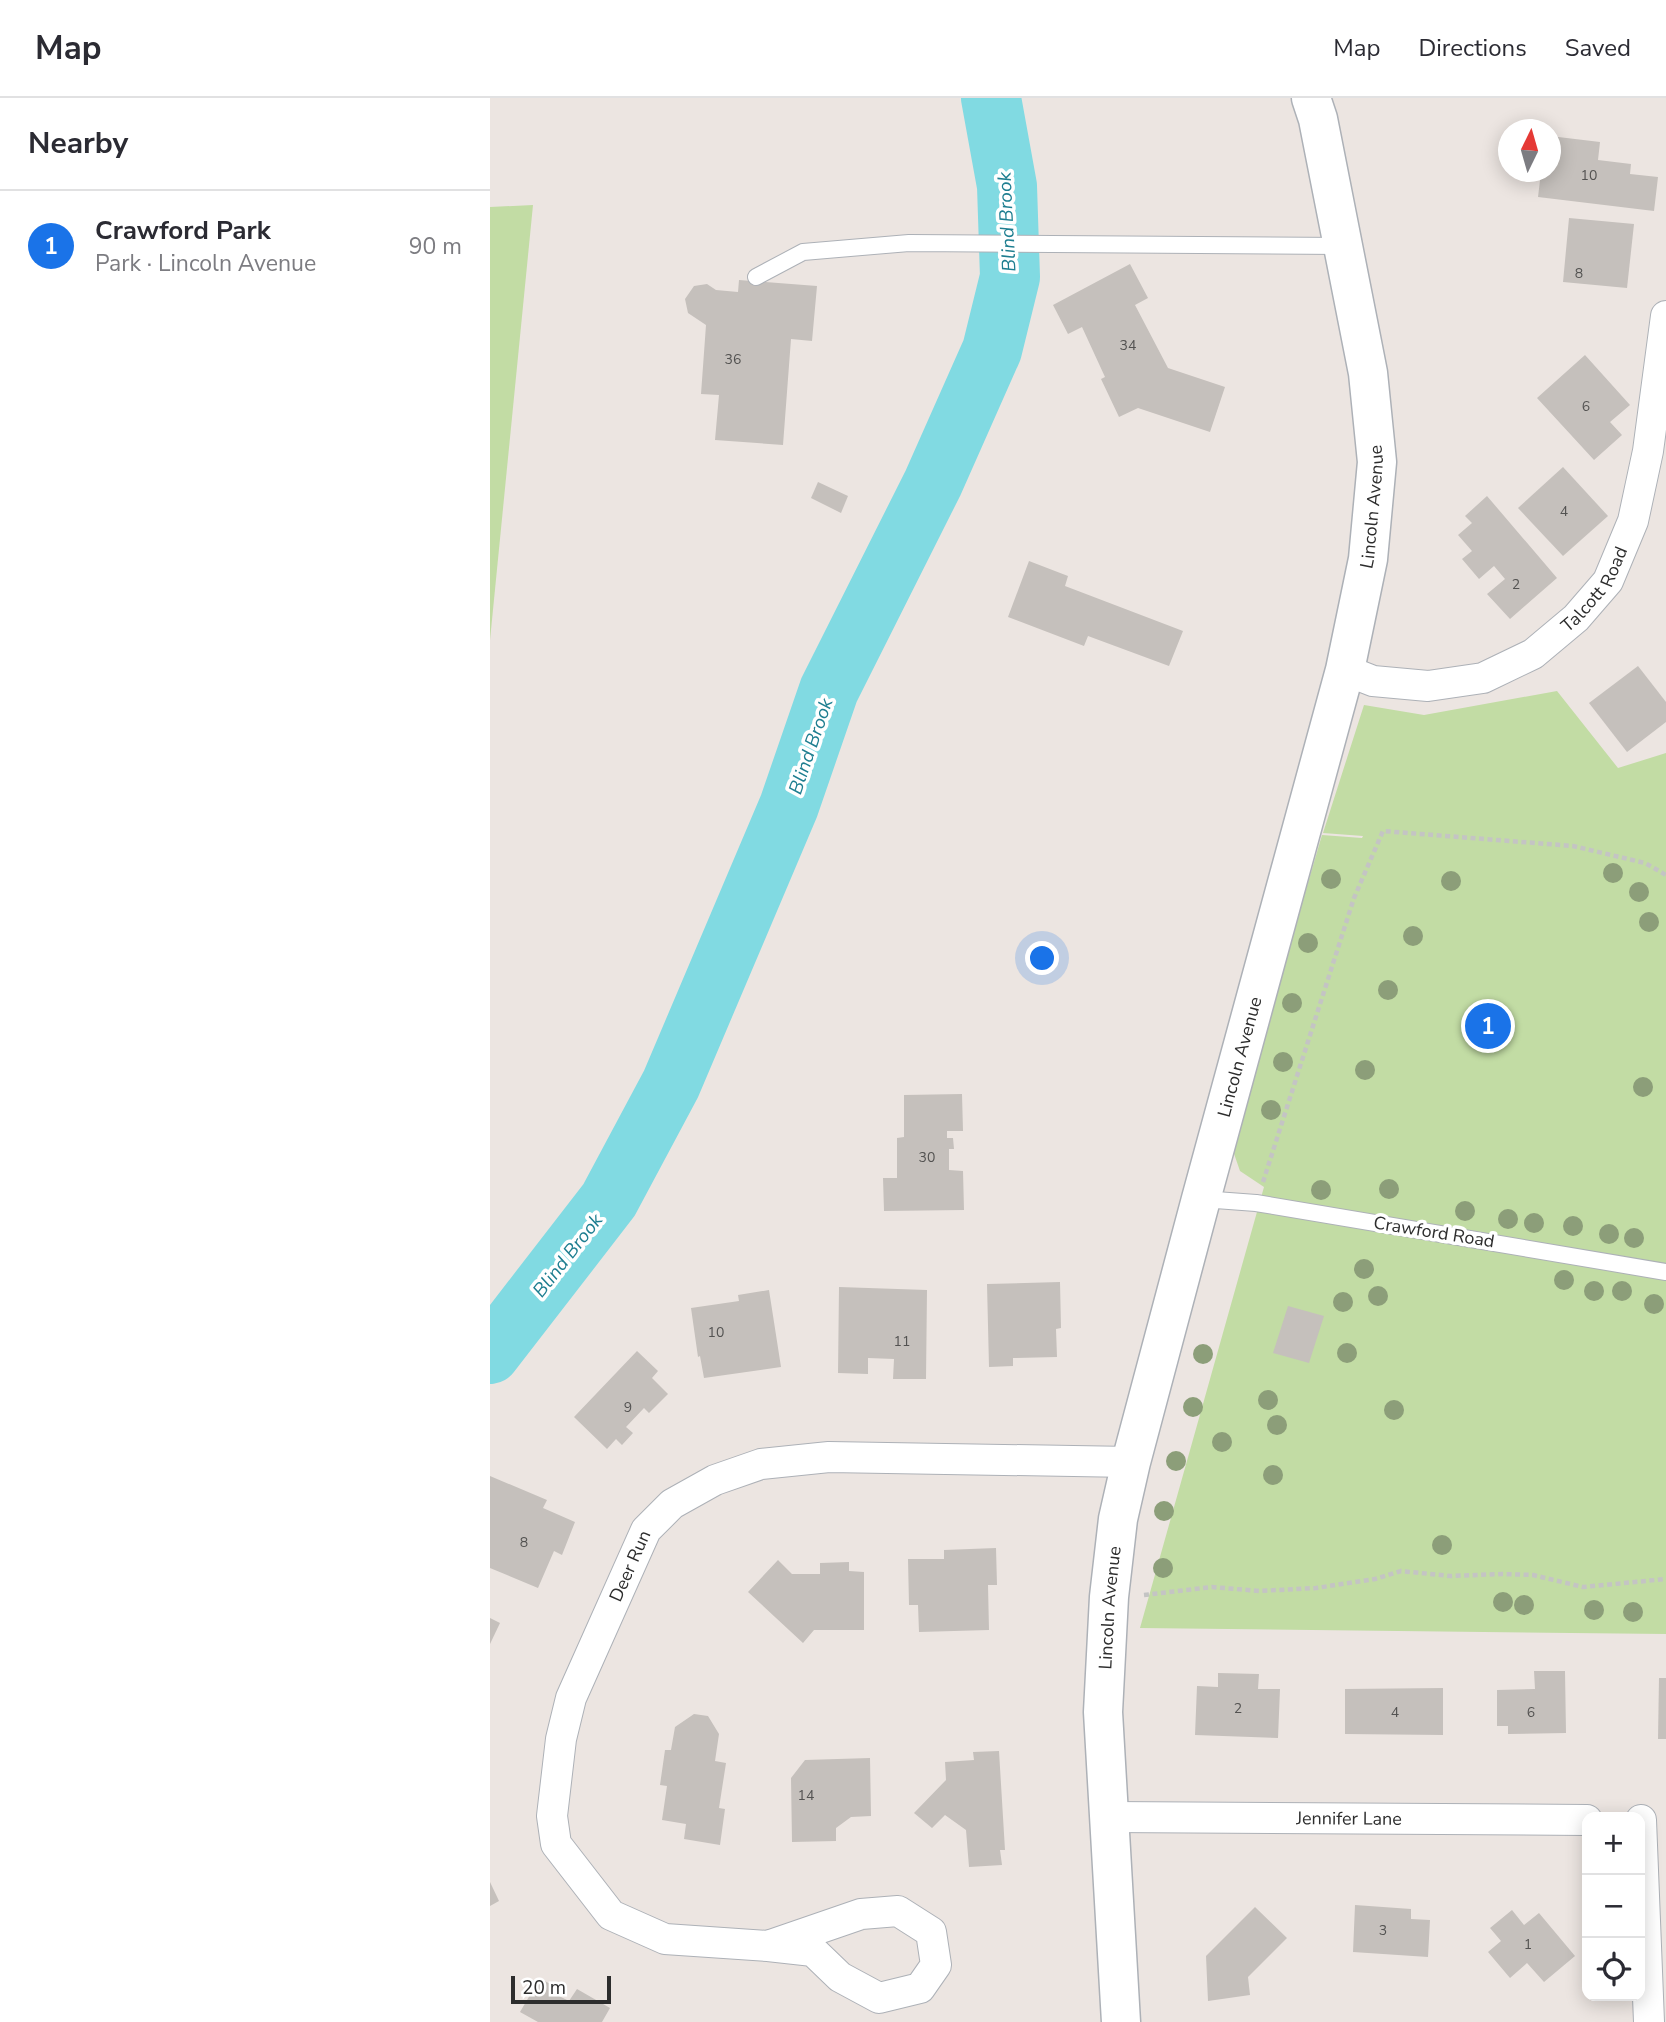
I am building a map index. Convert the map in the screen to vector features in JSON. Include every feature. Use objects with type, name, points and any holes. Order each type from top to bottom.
[{"type":"street","name":"Lincoln Avenue","points":[[1121,2022],[1103,1712],[1106,1630],[1118,1519],[1201,1199],[1345,670],[1368,559],[1377,462],[1367,373],[1318,119],[1311,98]]},
{"type":"street","name":"Talcott Road","points":[[1345,670],[1373,681],[1428,686],[1483,678],[1534,654],[1577,618],[1608,582],[1633,522],[1648,451],[1666,316]]},
{"type":"street","name":"Deer Run","points":[[768,1946],[862,1914],[898,1911],[931,1931],[936,1965],[920,1988],[879,1998],[840,1977],[813,1951],[666,1939],[611,1915],[556,1844],[552,1816],[559,1752],[571,1698],[646,1530],[683,1498],[715,1480],[761,1464],[829,1457],[1131,1462]]},
{"type":"street","name":"Jennifer Lane","points":[[1109,1817],[1582,1820]]},
{"type":"street","points":[[1649,1820],[1649,2022]]},
{"type":"lane","points":[[756,276],[803,252],[909,243],[1343,246]]},
{"type":"lane","name":"Crawford Road","points":[[1201,1199],[1256,1203],[1666,1272]]},
{"type":"path","points":[[1256,1203],[1354,898],[1382,831],[1573,846],[1645,863],[1666,875]]},
{"type":"path","points":[[1136,1597],[1173,1590],[1212,1587],[1259,1591],[1316,1588],[1375,1579],[1401,1571],[1450,1576],[1533,1575],[1583,1587],[1666,1579]]},
{"type":"green space","points":[[533,205],[490,640],[490,207]]},
{"type":"green space","points":[[1557,691],[1618,768],[1666,753],[1666,1634],[1140,1628],[1264,1187],[1240,1171],[1231,1145],[1322,835],[1363,836],[1323,833],[1364,705],[1424,715]]},
{"type":"building","points":[[1561,137],[1600,142],[1598,160],[1631,164],[1630,174],[1658,177],[1654,211],[1538,197],[1540,182],[1561,182]]},
{"type":"building","points":[[1569,218],[1634,224],[1627,288],[1563,282]]},
{"type":"building","points":[[1130,264],[1148,298],[1135,305],[1168,368],[1225,387],[1210,432],[1138,408],[1119,417],[1101,379],[1105,377],[1082,327],[1068,334],[1053,305]]},
{"type":"building","points":[[739,280],[817,286],[812,341],[791,339],[783,445],[715,440],[719,395],[701,394],[706,325],[688,313],[685,299],[694,286],[707,284],[716,290],[738,292]]},
{"type":"building","points":[[1585,355],[1630,405],[1610,422],[1622,435],[1594,460],[1537,398]]},
{"type":"building","points":[[1563,467],[1608,516],[1563,556],[1518,508]]},
{"type":"building","points":[[818,482],[848,496],[841,513],[811,498]]},
{"type":"building","points":[[1487,496],[1557,578],[1510,619],[1487,594],[1505,579],[1494,566],[1479,579],[1462,559],[1472,551],[1458,535],[1472,523],[1465,516]]},
{"type":"building","points":[[1029,561],[1068,576],[1065,586],[1183,631],[1169,666],[1088,636],[1084,646],[1008,617]]},
{"type":"building","points":[[1638,666],[1666,702],[1666,722],[1627,752],[1589,703]]},
{"type":"building","points":[[962,1094],[963,1131],[947,1131],[947,1138],[953,1138],[954,1149],[949,1149],[949,1170],[963,1171],[964,1210],[884,1211],[883,1178],[897,1178],[897,1138],[904,1137],[904,1095]]},
{"type":"building","points":[[1060,1282],[1061,1328],[1056,1329],[1057,1357],[1013,1358],[1013,1366],[989,1367],[987,1284]]},
{"type":"building","points":[[839,1287],[927,1290],[926,1379],[893,1379],[894,1359],[868,1358],[868,1374],[838,1373]]},
{"type":"building","points":[[769,1290],[781,1367],[704,1378],[691,1308],[739,1301],[738,1295]]},
{"type":"building","points":[[1288,1306],[1324,1316],[1309,1363],[1273,1353]]},
{"type":"building","points":[[637,1351],[658,1371],[652,1378],[668,1394],[649,1413],[644,1408],[626,1427],[633,1433],[622,1445],[616,1439],[607,1449],[574,1417]]},
{"type":"building","points":[[490,1476],[547,1500],[543,1508],[575,1522],[562,1555],[554,1551],[538,1588],[490,1568]]},
{"type":"building","points":[[996,1548],[997,1585],[988,1585],[989,1630],[919,1632],[918,1605],[909,1605],[908,1559],[944,1559],[944,1550]]},
{"type":"building","points":[[778,1560],[792,1574],[820,1574],[820,1563],[849,1562],[849,1571],[864,1572],[864,1630],[814,1630],[803,1643],[748,1592]]},
{"type":"building","points":[[490,1618],[500,1623],[490,1644]]},
{"type":"building","points":[[1534,1671],[1565,1671],[1566,1733],[1508,1734],[1508,1726],[1497,1726],[1497,1690],[1535,1689]]},
{"type":"building","points":[[1218,1673],[1259,1674],[1258,1689],[1280,1689],[1278,1738],[1195,1735],[1197,1686],[1218,1687]]},
{"type":"building","points":[[1659,1678],[1666,1678],[1666,1739],[1658,1739]]},
{"type":"building","points":[[1443,1688],[1443,1735],[1345,1734],[1345,1689]]},
{"type":"building","points":[[694,1714],[708,1716],[719,1734],[715,1761],[726,1763],[719,1808],[725,1809],[720,1845],[684,1839],[686,1824],[662,1820],[667,1786],[660,1785],[665,1750],[671,1750],[675,1727]]},
{"type":"building","points":[[999,1751],[1005,1850],[1000,1850],[1002,1865],[969,1867],[966,1830],[945,1815],[932,1828],[914,1813],[946,1780],[945,1762],[974,1760],[973,1752]]},
{"type":"building","points":[[870,1758],[871,1816],[851,1817],[836,1828],[836,1841],[792,1842],[791,1778],[805,1760]]},
{"type":"building","points":[[490,1882],[499,1901],[490,1906]]},
{"type":"building","points":[[1355,1905],[1411,1909],[1411,1919],[1430,1920],[1428,1957],[1353,1952]]},
{"type":"building","points":[[1255,1907],[1287,1938],[1248,1977],[1250,1995],[1208,2001],[1206,1956]]},
{"type":"building","points":[[1512,1910],[1524,1925],[1539,1913],[1575,1956],[1544,1982],[1527,1963],[1510,1978],[1488,1952],[1501,1941],[1490,1928]]},
{"type":"building","points":[[540,1978],[562,1991],[559,1996],[569,2001],[577,1989],[610,2008],[602,2022],[538,2022],[520,2012]]},
{"type":"waterway","name":"Blind Brook","points":[[490,1354],[609,1200],[671,1084],[789,806],[829,690],[933,483],[992,350],[1010,277],[1007,186],[991,98]]},
{"type":"place","name":"Crawford Park","points":[[1488,1026]]}]
